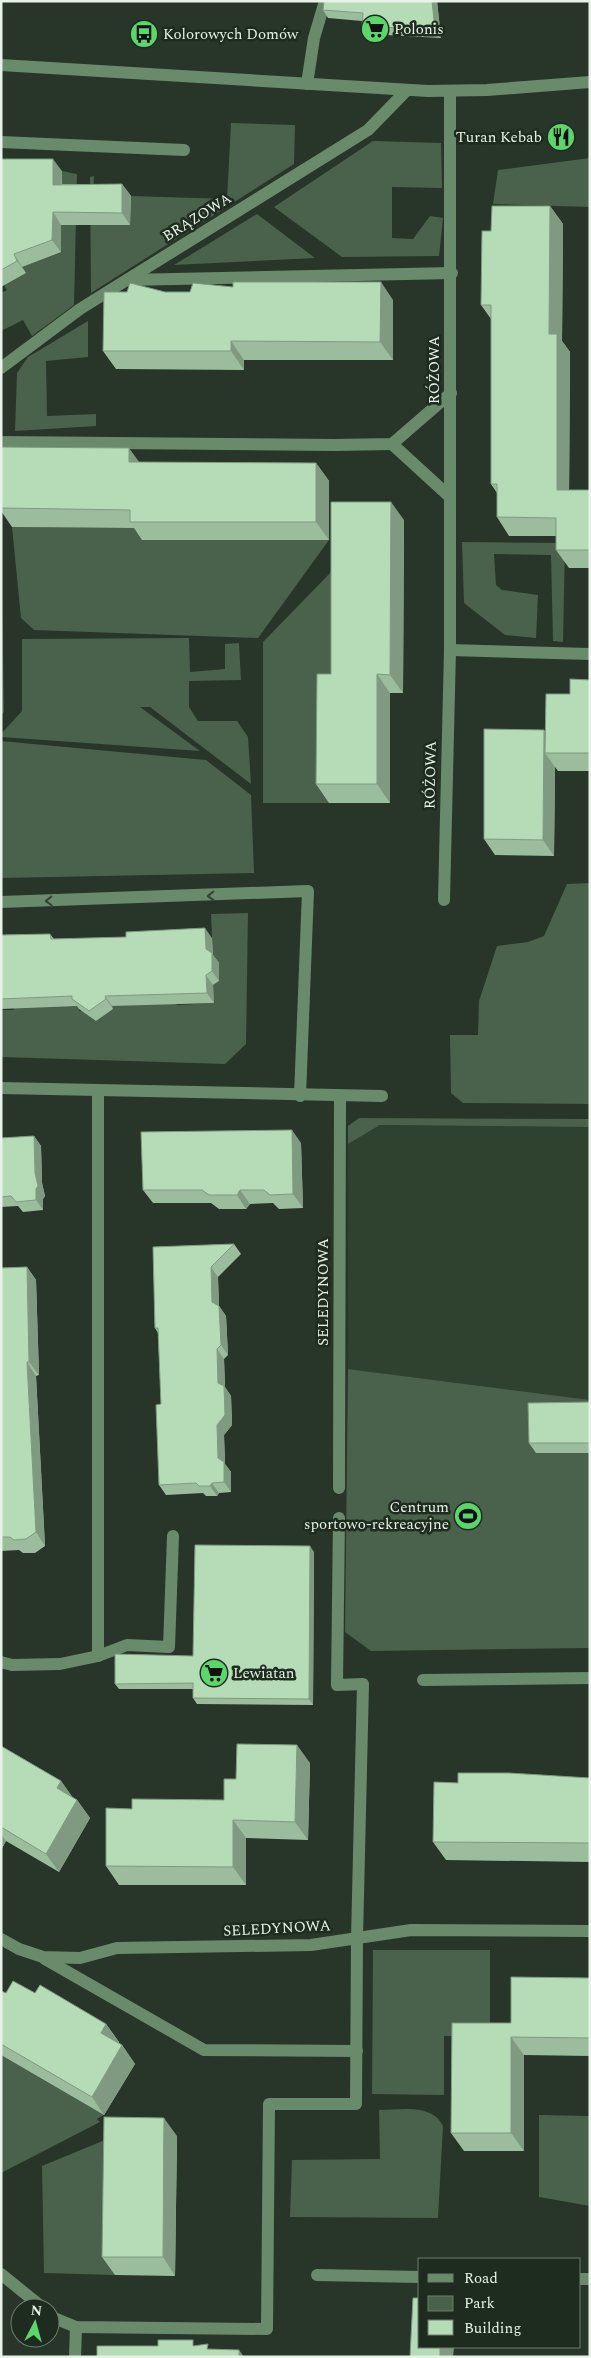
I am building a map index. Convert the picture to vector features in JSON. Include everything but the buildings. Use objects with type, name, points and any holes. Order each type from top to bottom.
[{"type":"street","points":[[307,84],[314,38],[325,1]]},
{"type":"street","points":[[1,65],[407,90],[450,90],[590,82]]},
{"type":"street","name":"BRĄZOWA","points":[[1,368],[80,309],[360,136],[407,90]]},
{"type":"street","name":"RÓŻOWA","points":[[444,900],[450,650],[452,273],[450,90]]},
{"type":"street","points":[[1,142],[184,150]]},
{"type":"street","points":[[127,280],[452,273]]},
{"type":"street","points":[[1,442],[392,444],[450,393]]},
{"type":"street","points":[[392,444],[450,497]]},
{"type":"street","points":[[450,650],[590,654]]},
{"type":"street","points":[[1,902],[248,895],[260,892],[308,891],[300,1096]]},
{"type":"street","points":[[1,1088],[300,1096],[382,1096]]},
{"type":"street","points":[[98,1091],[98,1656]]},
{"type":"street","name":"SELEDYNOWA","points":[[339,1488],[340,1096]]},
{"type":"street","points":[[60,2320],[76,2326],[267,2329],[269,2104],[356,2104],[363,1684],[337,1685],[339,1518]]},
{"type":"street","points":[[1,1662],[12,1664],[60,1664],[98,1656],[127,1645],[169,1646],[173,1536]]},
{"type":"street","points":[[423,1680],[590,1678]]},
{"type":"street","name":"SELEDYNOWA","points":[[1,1939],[19,1949],[43,1957],[80,1958],[117,1948],[311,1945],[412,1930],[590,1931]]},
{"type":"street","points":[[43,1957],[204,2050],[357,2051]]},
{"type":"street","points":[[1,2274],[31,2298]]},
{"type":"street","points":[[317,2275],[418,2277]]},
{"type":"street","points":[[76,2326],[76,2357]]},
{"type":"shaded area","points":[[380,1125],[590,1127],[590,1400],[348,1369],[348,1144]]},
{"type":"green space","points":[[231,123],[295,125],[294,164],[91,293],[90,177],[94,176],[93,196],[130,225],[131,196],[227,199]]},
{"type":"green space","points":[[373,141],[441,143],[442,188],[392,187],[392,238],[413,239],[430,216],[443,218],[439,256],[342,257],[274,207]]},
{"type":"green space","points":[[590,158],[590,207],[493,204],[498,170]]},
{"type":"green space","points":[[62,171],[77,174],[74,305],[32,336],[23,320],[1,331],[1,293],[7,290],[4,285],[25,273],[22,267]]},
{"type":"green space","points":[[257,214],[315,258],[174,265]]},
{"type":"green space","points":[[88,321],[88,357],[46,361],[47,416],[96,414],[96,426],[15,431],[17,373],[28,357]]},
{"type":"green space","points":[[344,520],[329,693],[329,803],[263,803],[263,642],[334,569]]},
{"type":"green space","points":[[12,527],[141,528],[143,540],[329,540],[258,638],[34,630],[21,618]]},
{"type":"green space","points":[[1,531],[4,712],[1,715]]},
{"type":"green space","points":[[462,542],[565,543],[563,642],[553,641],[551,555],[494,554],[496,585],[502,590],[538,595],[536,638],[505,635],[464,603]]},
{"type":"green space","points":[[189,638],[190,672],[225,669],[225,644],[239,643],[241,680],[189,681],[189,707],[198,721],[237,721],[248,737],[251,784],[150,707],[140,707],[200,751],[1,737],[1,734],[22,711],[22,639]]},
{"type":"green space","points":[[1,741],[206,760],[251,795],[254,873],[1,878]]},
{"type":"green space","points":[[590,883],[590,1104],[463,1103],[451,1093],[450,1035],[478,1035],[479,1001],[497,946],[528,942],[544,936],[567,884]]},
{"type":"green space","points":[[248,913],[246,1044],[225,1064],[1,1057],[1,1010],[13,1010],[19,1003],[79,1006],[79,1011],[113,1009],[112,1006],[172,1000],[177,1005],[214,1003],[213,985],[219,981],[219,963],[213,959],[211,914]]},
{"type":"green space","points":[[359,1118],[590,1119],[590,1127],[380,1125],[348,1144],[348,1126]]},
{"type":"green space","name":"Centrum sportowo-rekreacyjne","points":[[348,1369],[590,1400],[590,1648],[371,1651],[345,1632]]},
{"type":"green space","points":[[373,1950],[490,1950],[490,2036],[444,2036],[444,2095],[372,2094]]},
{"type":"green space","points":[[1,2055],[104,2115],[97,2119],[100,2122],[1,2173]]},
{"type":"green space","points":[[415,2109],[423,2111],[438,2119],[443,2126],[438,2218],[290,2217],[292,2160],[380,2159],[379,2110]]},
{"type":"green space","points":[[539,2115],[590,2116],[590,2206],[539,2197]]},
{"type":"green space","points":[[117,2135],[115,2275],[44,2273],[42,2166]]},
{"type":"place","name":"Polonis","points":[[375,29]]},
{"type":"place","name":"Kolorowych Domów","points":[[144,34]]},
{"type":"place","name":"Turan Kebab","points":[[561,137]]},
{"type":"place","name":"Centrum sportowo-rekreacyjne","points":[[468,1516]]},
{"type":"place","name":"Lewiatan","points":[[214,1673]]}]
